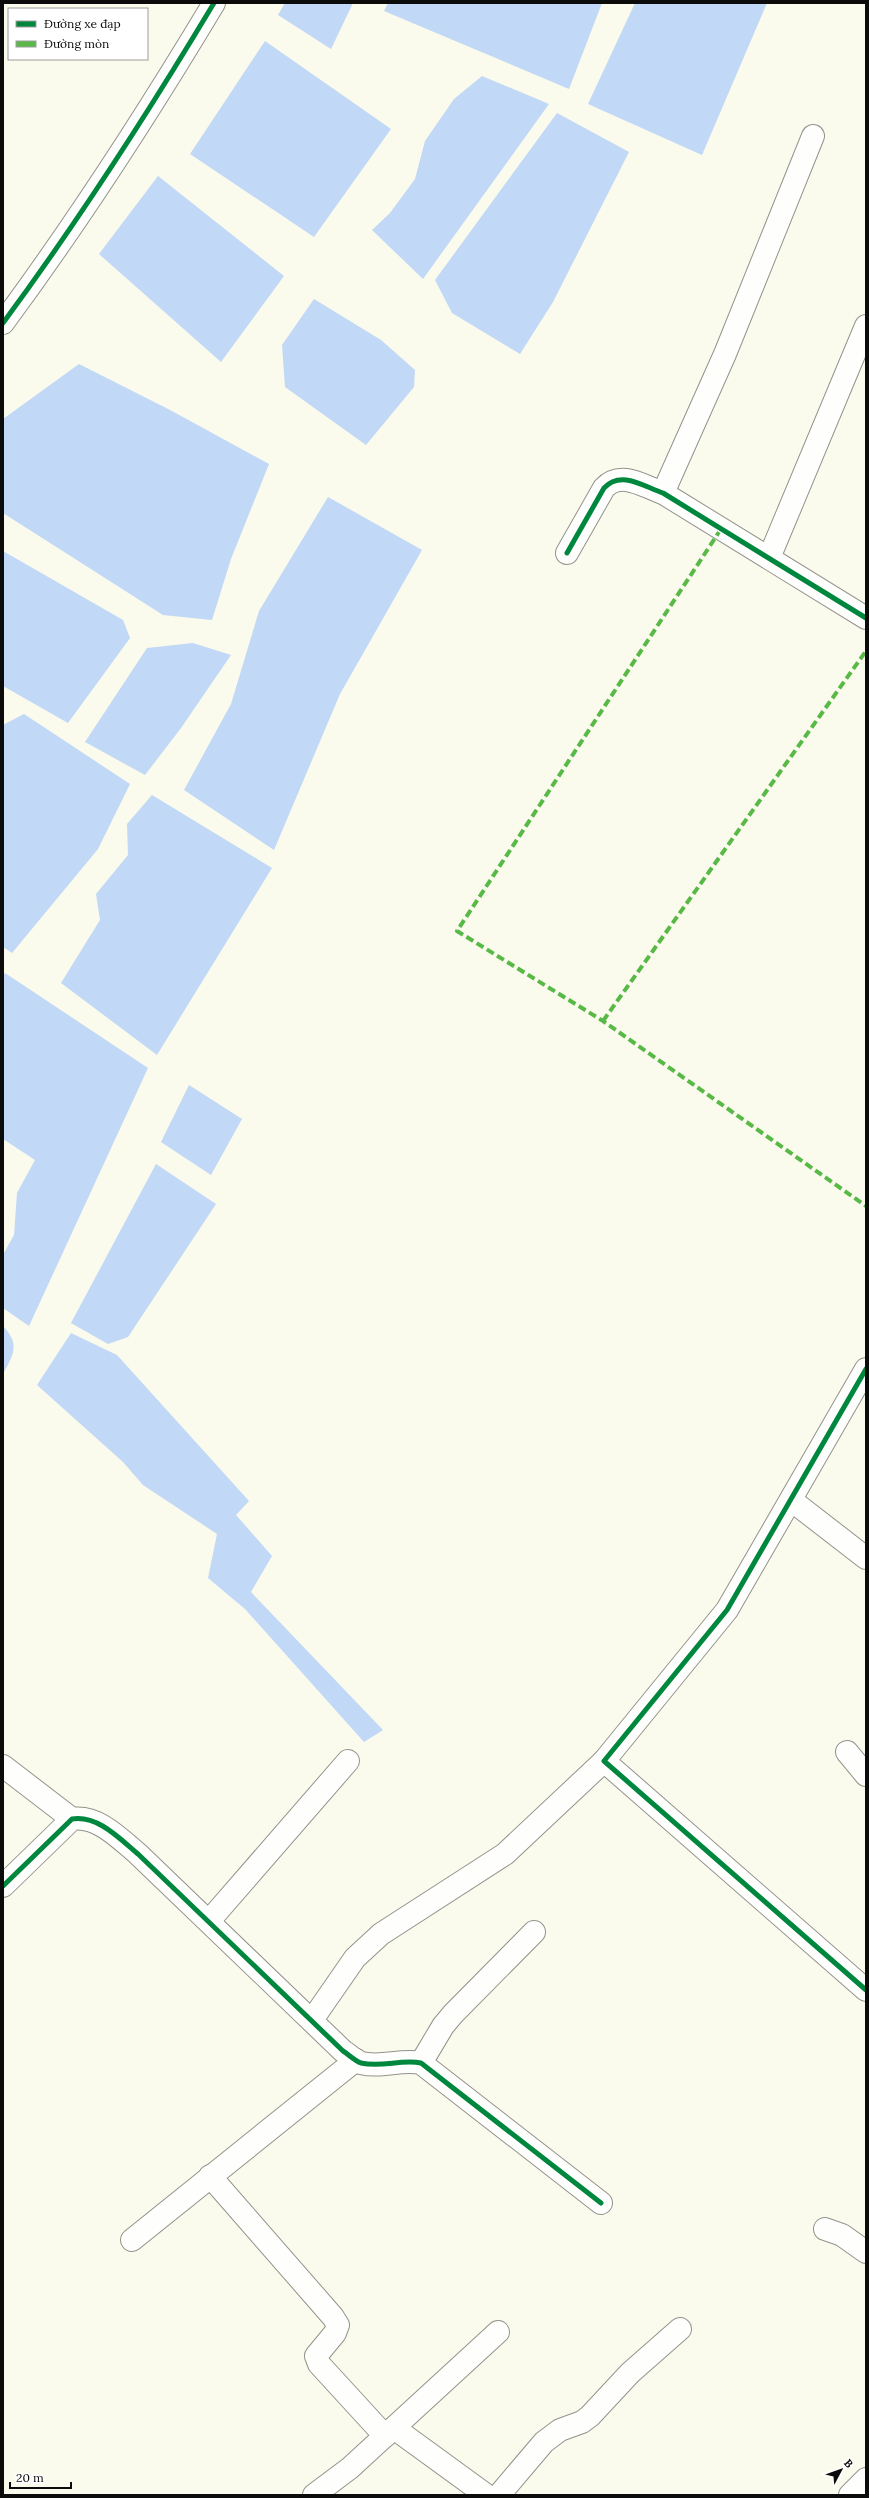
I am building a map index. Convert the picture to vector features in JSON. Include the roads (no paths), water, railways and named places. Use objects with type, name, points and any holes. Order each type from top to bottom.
[{"type":"street","points":[[3,323],[53,255],[148,114],[214,3]]},
{"type":"street","points":[[663,493],[725,354],[813,136]]},
{"type":"street","points":[[769,558],[866,326]]},
{"type":"street","points":[[567,553],[610,480],[618,478],[628,480],[663,493],[866,618]]},
{"type":"street","points":[[312,2020],[355,1958],[381,1934],[506,1854],[604,1761],[728,1610],[866,1369]]},
{"type":"street","points":[[790,1500],[866,1558]]},
{"type":"street","points":[[847,1752],[866,1775]]},
{"type":"street","points":[[604,1761],[866,1990]]},
{"type":"street","points":[[209,1921],[348,1762]]},
{"type":"street","points":[[3,1766],[72,1820]]},
{"type":"street","points":[[3,1886],[72,1820],[83,1818],[109,1830],[138,1854],[209,1921],[343,2051],[356,2060],[374,2064],[408,2061],[421,2064],[602,2203]]},
{"type":"street","points":[[421,2064],[443,2026],[452,2014],[534,1932]]},
{"type":"street","points":[[132,2240],[356,2060]]},
{"type":"street","points":[[210,2176],[333,2317],[338,2325],[335,2333],[316,2356],[319,2364],[390,2432],[486,2495]]},
{"type":"street","points":[[825,2229],[842,2235],[866,2252]]},
{"type":"street","points":[[499,2495],[544,2442],[560,2430],[582,2422],[590,2416],[630,2373],[680,2329]]},
{"type":"street","points":[[314,2495],[350,2468],[498,2332]]},
{"type":"street","points":[[850,2495],[866,2479]]},
{"type":"water","points":[[285,3],[353,3],[331,49],[278,15]]},
{"type":"water","points":[[388,3],[602,3],[569,89],[384,11]]},
{"type":"water","points":[[635,3],[767,3],[702,155],[588,104]]},
{"type":"water","points":[[265,41],[391,129],[314,237],[190,154]]},
{"type":"water","points":[[482,76],[549,104],[423,279],[372,230],[390,213],[415,179],[425,141],[454,99]]},
{"type":"water","points":[[557,113],[629,152],[553,302],[520,354],[452,313],[435,280]]},
{"type":"water","points":[[158,176],[284,276],[221,362],[99,254]]},
{"type":"water","points":[[314,299],[381,340],[415,370],[414,387],[366,445],[285,387],[282,345]]},
{"type":"water","points":[[79,364],[172,411],[269,464],[231,559],[212,620],[163,615],[3,513],[3,419]]},
{"type":"water","points":[[328,497],[422,550],[340,694],[274,850],[184,790],[231,704],[259,611]]},
{"type":"water","points":[[3,551],[123,620],[130,638],[68,723],[3,686]]},
{"type":"water","points":[[193,643],[231,655],[181,728],[145,775],[85,742],[147,648]]},
{"type":"water","points":[[24,714],[130,784],[98,849],[12,953],[3,947],[3,725]]},
{"type":"water","points":[[152,795],[272,868],[157,1055],[61,983],[100,920],[96,894],[128,855],[127,824]]},
{"type":"water","points":[[5,973],[148,1068],[29,1326],[3,1308],[3,1255],[14,1235],[17,1193],[35,1160],[3,1139],[3,976]]},
{"type":"water","points":[[189,1085],[242,1119],[211,1175],[161,1142]]},
{"type":"water","points":[[156,1164],[216,1204],[128,1337],[108,1344],[71,1323]]},
{"type":"water","points":[[3,1326],[12,1338],[14,1349],[3,1374]]},
{"type":"water","points":[[71,1333],[117,1355],[249,1501],[236,1515],[272,1556],[251,1592],[383,1730],[364,1742],[245,1609],[208,1578],[217,1534],[143,1485],[123,1462],[37,1385]]}]
